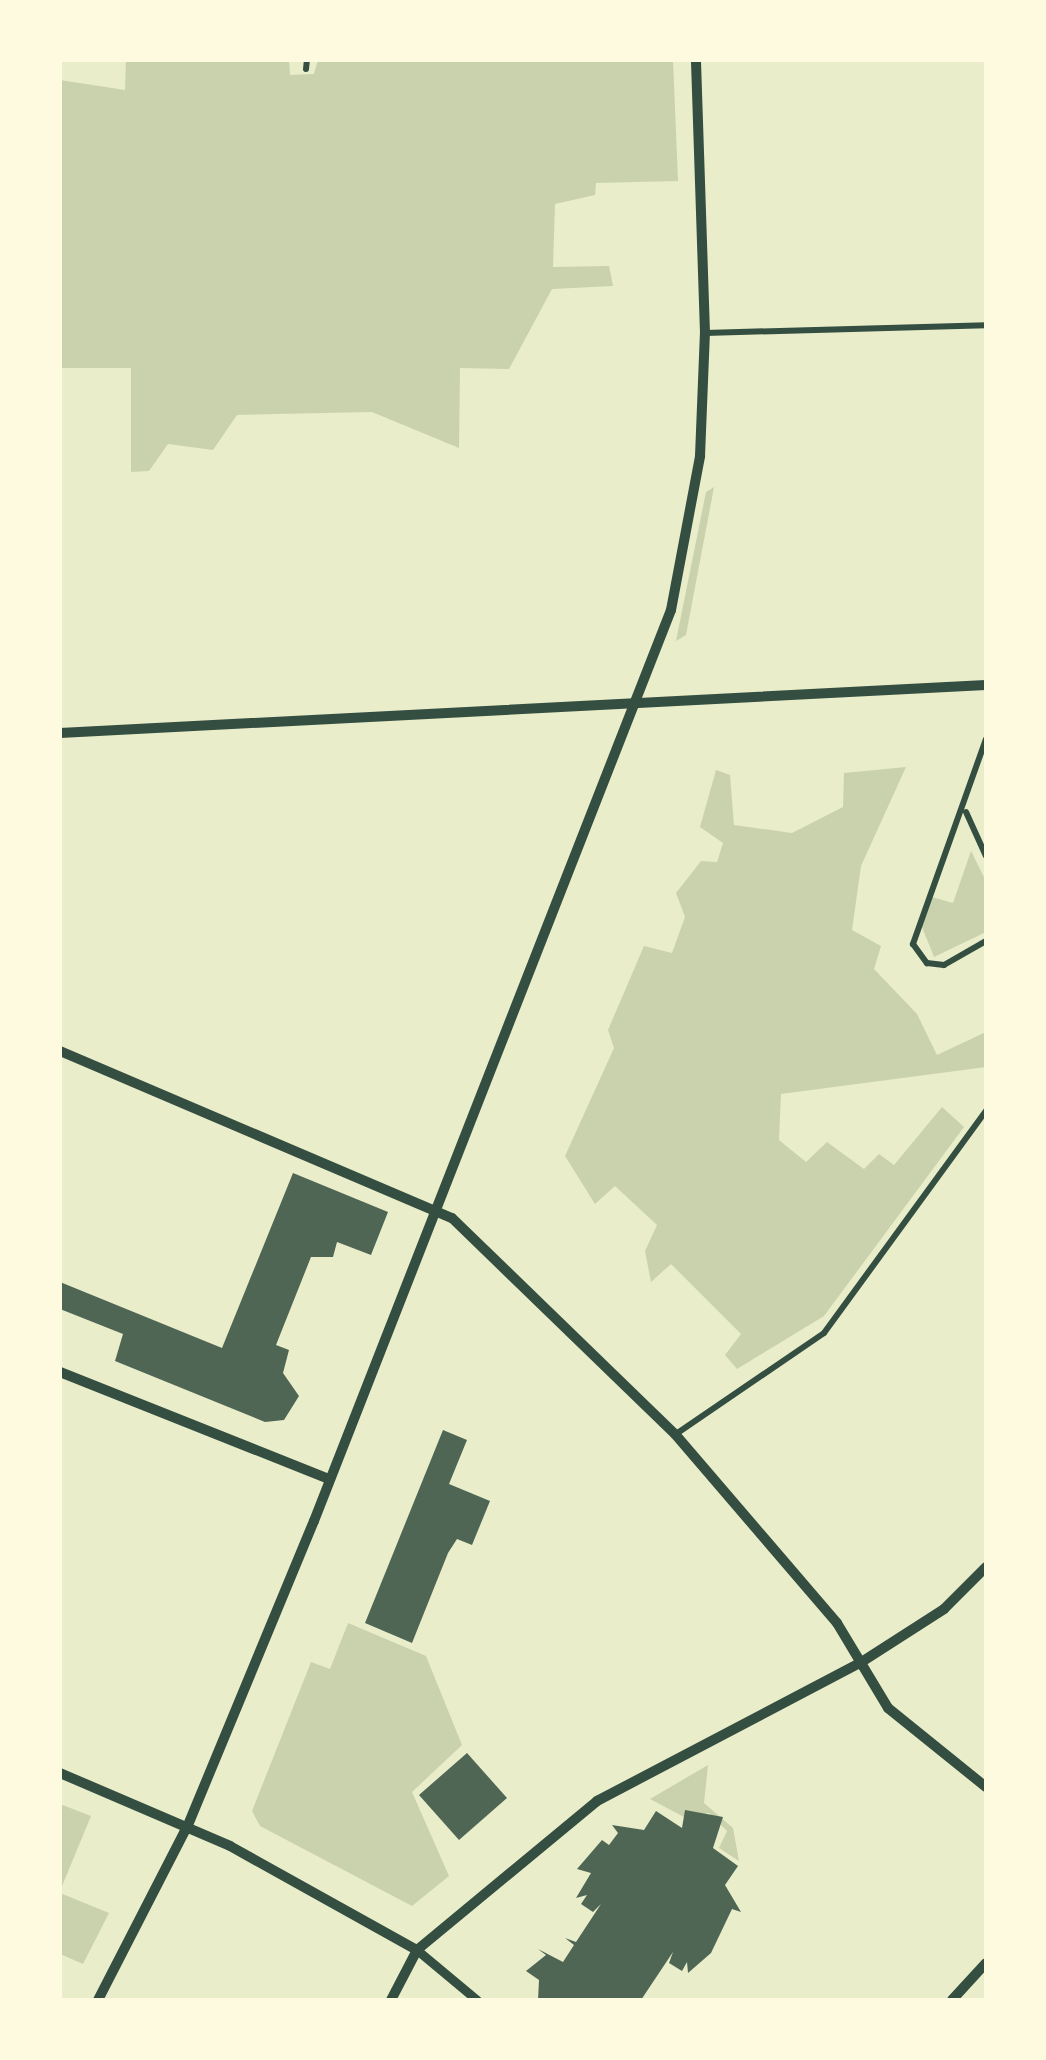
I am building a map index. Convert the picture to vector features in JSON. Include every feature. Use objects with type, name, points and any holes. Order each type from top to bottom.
[{"type":"street","points":[[98,2000],[188,1825],[642,700],[671,610],[700,456],[705,333],[696,60]]},
{"type":"street","points":[[60,734],[642,700],[986,685]]},
{"type":"street","points":[[60,1051],[434,1208],[675,1434],[860,1663],[888,1708],[986,1787]]},
{"type":"street","points":[[60,1372],[330,1480]]},
{"type":"street","points":[[391,2000],[417,1950],[597,1801],[860,1663],[944,1609],[986,1567]]},
{"type":"street","points":[[60,1773],[188,1825],[417,1950],[477,2000]]},
{"type":"street","points":[[952,2000],[986,1962]]},
{"type":"lane","points":[[705,333],[986,325]]},
{"type":"lane","points":[[986,739],[965,811],[913,944],[927,962],[944,966],[986,941]]},
{"type":"lane","points":[[965,811],[986,856]]},
{"type":"lane","points":[[675,1434],[824,1333],[986,1111]]},
{"type":"green space","points":[[126,60],[289,60],[290,75],[314,74],[318,60],[673,60],[678,181],[596,183],[595,195],[555,204],[553,267],[609,266],[613,286],[552,289],[509,369],[460,368],[459,448],[372,412],[237,415],[213,450],[168,444],[149,471],[131,472],[131,368],[60,368],[60,80],[125,90]]},
{"type":"green space","points":[[714,487],[686,635],[676,641],[706,492]]},
{"type":"green space","points":[[906,767],[861,866],[852,930],[881,946],[874,969],[917,1014],[937,1055],[986,1032],[986,1067],[781,1094],[779,1140],[806,1162],[827,1142],[864,1169],[879,1154],[894,1165],[942,1107],[964,1127],[824,1316],[737,1369],[725,1355],[741,1334],[671,1264],[651,1282],[645,1251],[657,1225],[615,1186],[595,1204],[565,1156],[614,1048],[608,1030],[644,946],[672,953],[685,917],[676,893],[701,861],[717,862],[723,843],[700,827],[716,770],[730,775],[734,825],[792,833],[843,807],[844,773]]},
{"type":"green space","points":[[971,851],[986,881],[986,932],[934,957],[920,922],[932,897],[953,903]]},
{"type":"green space","points":[[348,1623],[426,1656],[462,1745],[412,1792],[449,1876],[412,1906],[260,1826],[252,1811],[311,1662],[330,1669]]},
{"type":"green space","points":[[708,1765],[704,1803],[733,1828],[739,1861],[719,1848],[727,1831],[709,1813],[684,1817],[650,1799]]},
{"type":"green space","points":[[60,1804],[91,1816],[60,1891]]},
{"type":"green space","points":[[60,1893],[109,1913],[83,1964],[60,1954]]},
{"type":"building","points":[[293,1173],[388,1212],[371,1255],[337,1242],[333,1257],[311,1257],[276,1345],[289,1350],[283,1373],[299,1396],[284,1420],[265,1422],[115,1361],[123,1334],[60,1309],[60,1282],[222,1348]]},
{"type":"building","points":[[443,1430],[467,1440],[449,1484],[490,1501],[472,1545],[457,1539],[448,1553],[412,1643],[365,1623]]},
{"type":"building","points":[[467,1753],[507,1798],[459,1840],[419,1795]]},
{"type":"building","points":[[685,1810],[723,1817],[713,1848],[738,1866],[725,1885],[741,1912],[732,1909],[711,1953],[688,1973],[687,1962],[682,1971],[669,1963],[673,1952],[641,2000],[538,2000],[539,1980],[526,1971],[546,1955],[538,1949],[563,1962],[574,1945],[565,1938],[576,1942],[601,1904],[593,1912],[581,1904],[587,1895],[576,1898],[591,1873],[577,1869],[602,1840],[609,1845],[618,1833],[612,1825],[644,1830],[656,1811],[682,1828]]}]
